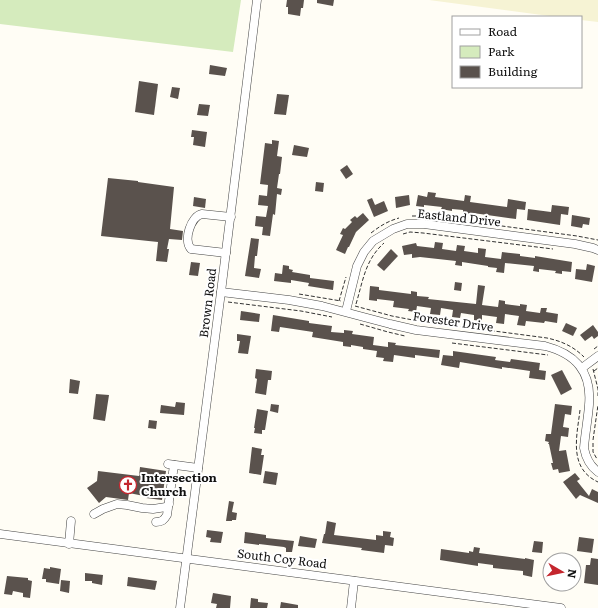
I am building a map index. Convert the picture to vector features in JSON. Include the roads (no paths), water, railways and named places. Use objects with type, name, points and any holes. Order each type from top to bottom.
[{"type":"street","name":"Brown Road","points":[[180,608],[231,217],[257,0]]},
{"type":"street","points":[[226,253],[191,248],[188,246],[187,241],[192,222],[199,215],[231,217]]},
{"type":"street","name":"Eastland Drive","points":[[346,311],[357,266],[364,252],[373,241],[393,229],[407,224],[424,224],[576,244],[598,250]]},
{"type":"street","name":"Forester Drive","points":[[221,292],[302,302],[346,311],[416,330],[545,346],[566,354],[582,368]]},
{"type":"street","points":[[598,356],[582,368],[587,381],[590,404],[584,448],[588,462],[598,472]]},
{"type":"street","points":[[156,522],[162,521],[167,515],[171,465],[198,468]]},
{"type":"street","points":[[94,514],[102,509],[117,504],[142,508],[153,508],[166,507],[169,504]]},
{"type":"street","points":[[69,544],[71,521]]},
{"type":"street","name":"South Coy Road","points":[[0,534],[561,608]]},
{"type":"street","points":[[350,608],[354,581]]},
{"type":"place","name":"Intersection Church","points":[[128,485]]}]
